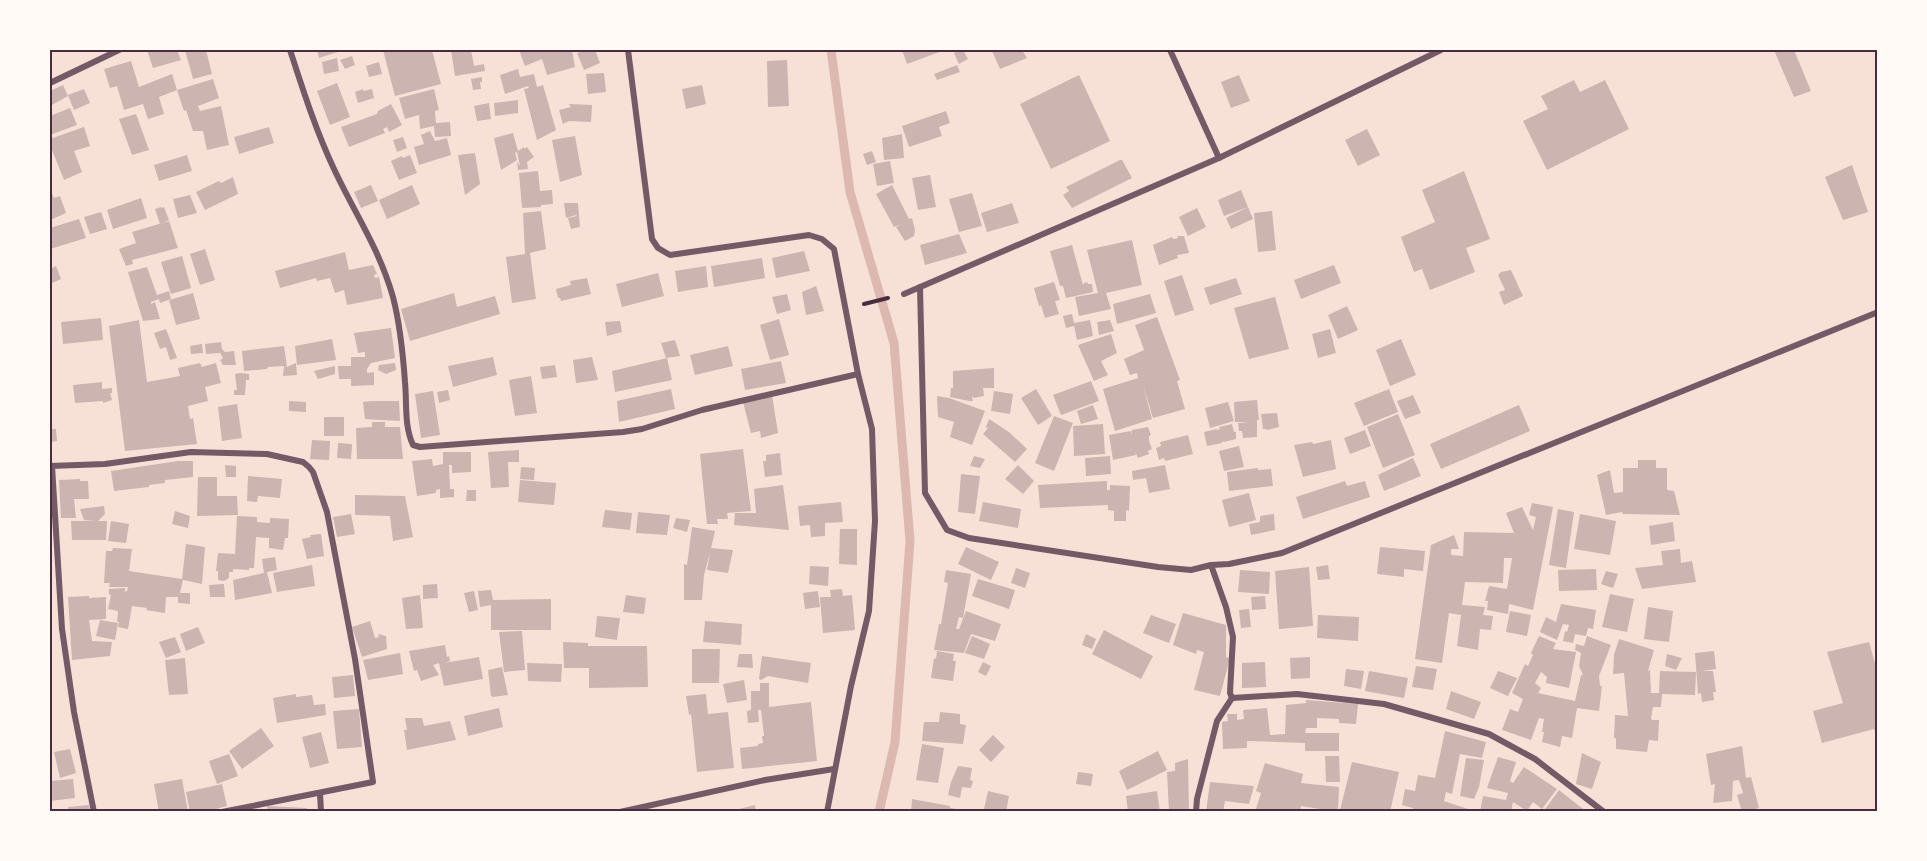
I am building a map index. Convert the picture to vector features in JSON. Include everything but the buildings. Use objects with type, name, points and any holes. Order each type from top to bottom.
[{"type":"street","points":[[50,83],[118,50]]},
{"type":"street","points":[[290,50],[322,141],[337,176],[377,251],[393,298],[401,337],[407,428],[413,445],[420,447],[642,429],[702,410],[858,374]]},
{"type":"street","points":[[628,50],[652,239],[658,248],[670,255],[809,235],[822,239],[834,249],[858,374],[872,429],[875,521],[869,611],[851,686],[827,812]]},
{"type":"street","points":[[1170,50],[1219,158]]},
{"type":"street","points":[[904,294],[1219,158],[1441,50]]},
{"type":"street","points":[[920,287],[925,493],[947,530],[969,537],[1158,567],[1191,570],[1282,553],[1878,312]]},
{"type":"street","points":[[94,812],[74,712],[62,629],[51,466],[105,464],[191,452],[267,454],[303,462],[309,467],[313,472],[327,512],[355,659],[373,782],[222,812]]},
{"type":"street","points":[[1211,565],[1226,607],[1233,637],[1230,693],[1232,698]]},
{"type":"street","points":[[1232,698],[1297,694],[1384,704],[1489,734],[1535,759],[1605,812]]},
{"type":"street","points":[[1196,812],[1199,789],[1217,721],[1232,698]]},
{"type":"street","points":[[620,812],[765,780],[834,769]]},
{"type":"street","points":[[321,793],[321,812]]},
{"type":"path","points":[[846,308],[904,294]]},
{"type":"waterway","points":[[831,50],[850,192],[894,343],[910,541],[895,742],[879,812]]}]
